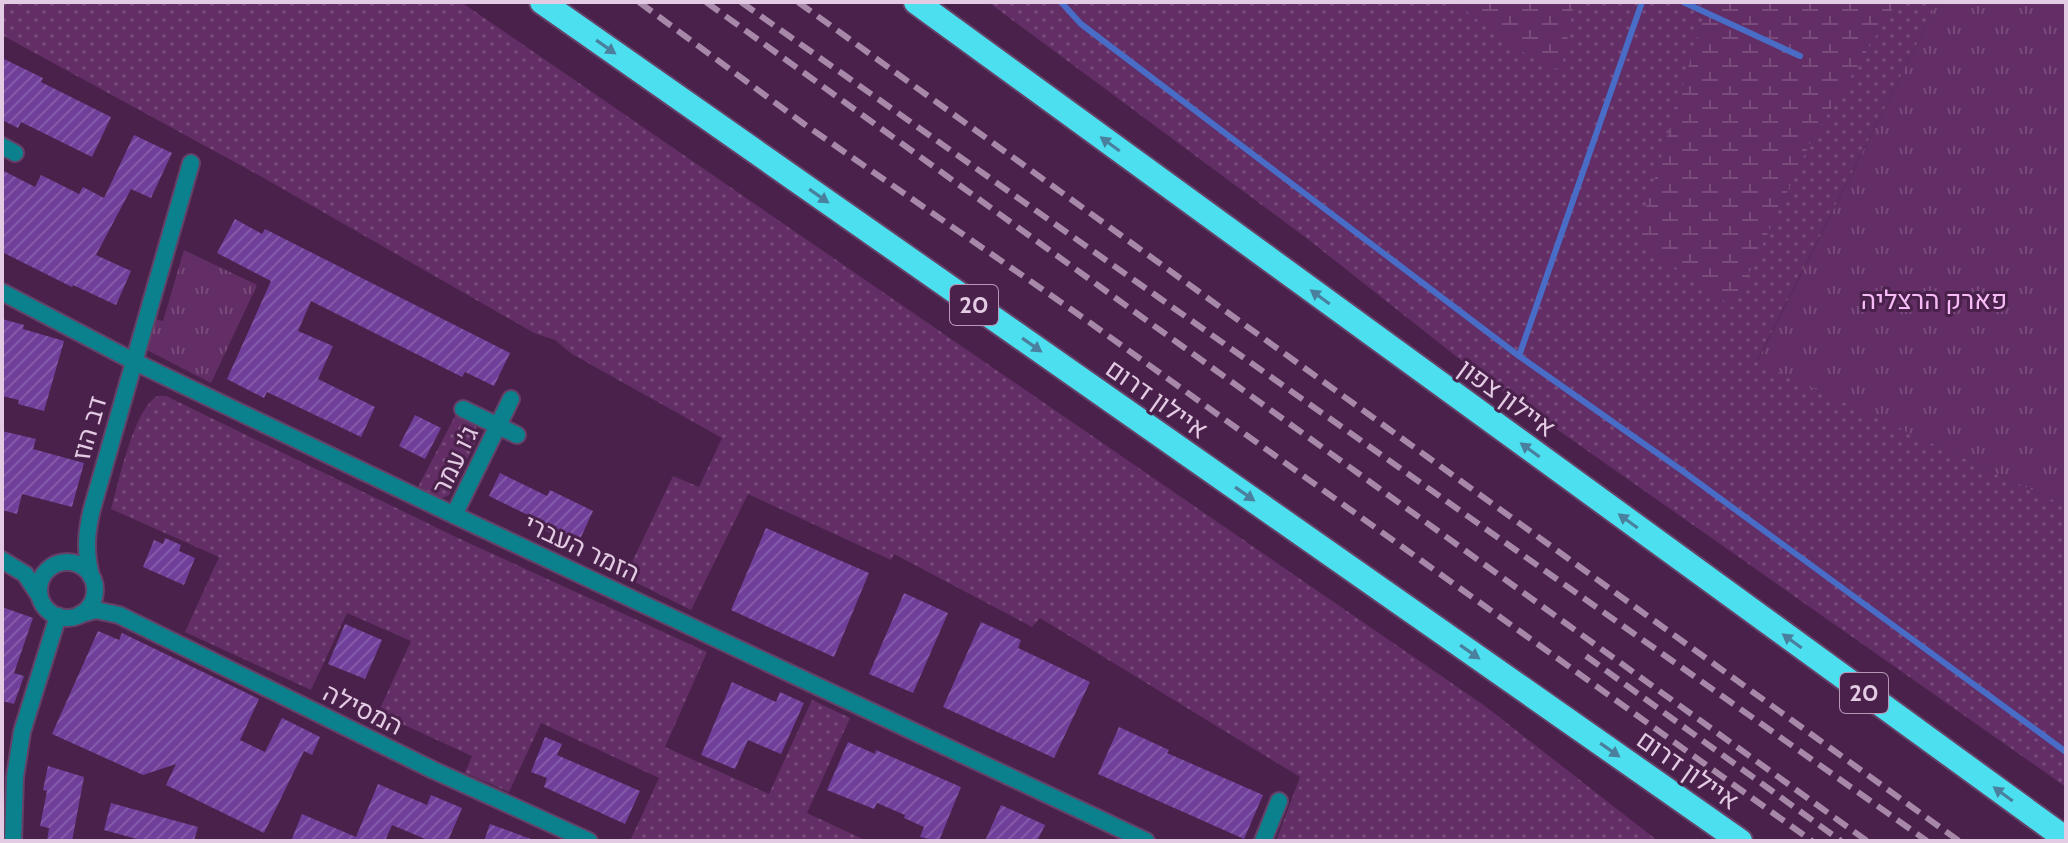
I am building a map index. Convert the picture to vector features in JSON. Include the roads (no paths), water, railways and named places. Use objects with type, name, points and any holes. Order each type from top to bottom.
[{"type":"highway","name":"איילון דרום","points":[[542,2],[1740,841]]},
{"type":"highway","name":"איילון צפון","points":[[916,2],[2066,839]]},
{"type":"street","name":"דב הוז","points":[[92,580],[86,556],[86,533],[191,163]]},
{"type":"street","name":"הזמר העברי","points":[[2,292],[133,361],[1146,841]]},
{"type":"street","name":"ג׳ו עמר","points":[[454,515],[511,399]]},
{"type":"street","name":"ג׳ו עמר","points":[[463,409],[517,435]]},
{"type":"street","name":"דב הוז","points":[[55,564],[70,550],[92,509]]},
{"type":"street","points":[[5,561],[78,564],[92,580],[92,601],[81,614],[58,616],[48,611],[25,574],[5,561]]},
{"type":"street","points":[[39,595],[41,578],[55,564]]},
{"type":"street","name":"המסילה","points":[[92,580],[101,597],[119,615]]},
{"type":"street","name":"המסילה","points":[[81,614],[96,610],[119,615],[433,770],[589,841]]},
{"type":"street","points":[[13,841],[15,777],[22,732],[58,616]]},
{"type":"street","points":[[1263,841],[1279,801]]},
{"type":"street","points":[[550,823],[552,841]]},
{"type":"waterway","points":[[1061,2],[1081,24],[1519,356],[1684,472],[2066,752]]},
{"type":"waterway","points":[[1519,356],[1642,2]]},
{"type":"waterway","points":[[1683,2],[1800,56]]},
{"type":"railway","points":[[639,2],[804,124],[1075,312],[1812,841]]},
{"type":"railway","points":[[706,2],[1867,841]]},
{"type":"railway","points":[[741,2],[1927,841]]},
{"type":"railway","points":[[798,2],[1959,841]]},
{"type":"railway","points":[[1586,656],[1841,841]]},
{"type":"park label","name":"פארק הרצליה","points":[[1934,300]]}]
